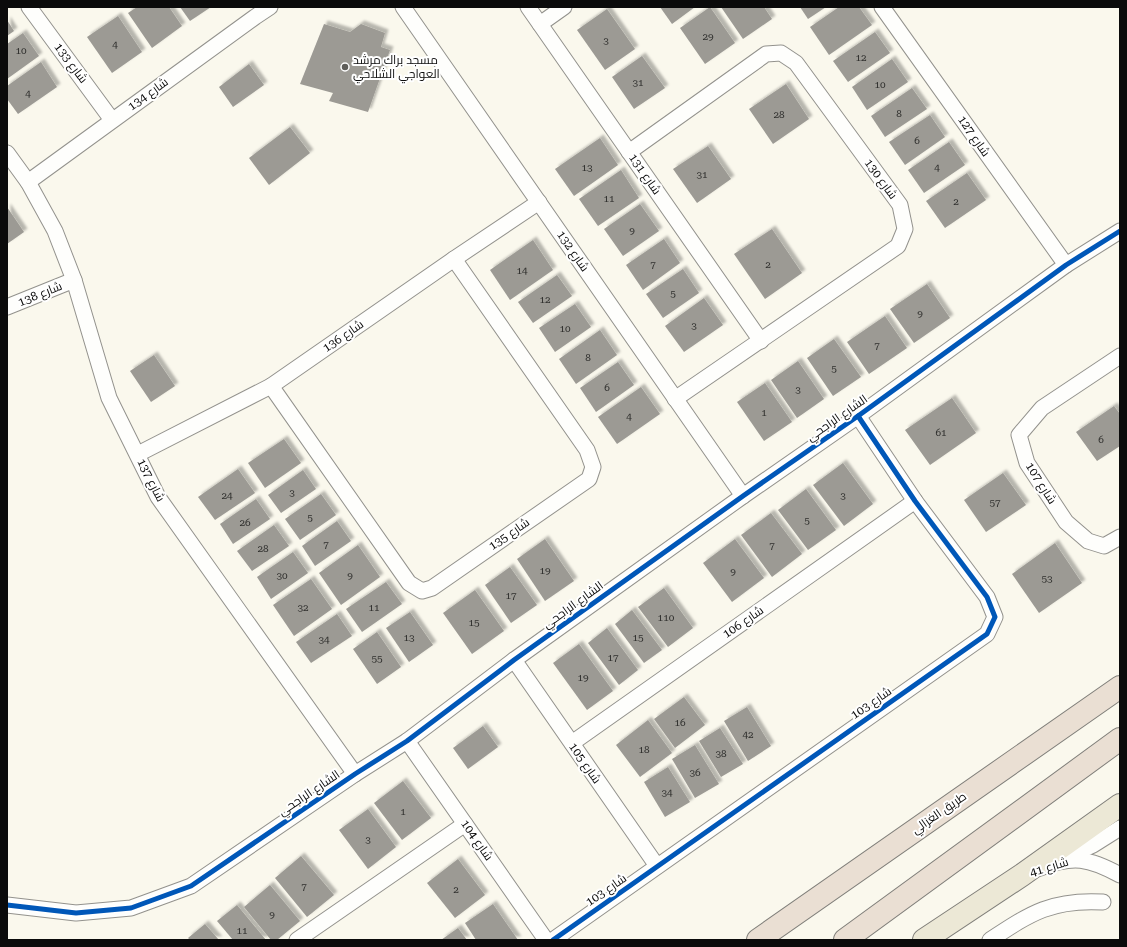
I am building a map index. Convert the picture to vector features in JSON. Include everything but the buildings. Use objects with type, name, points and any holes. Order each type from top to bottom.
[{"type":"highway","name":"طريق الغزالي","points":[[758,940],[1120,687]]},
{"type":"highway","points":[[844,940],[1120,739]]},
{"type":"main road","points":[[924,940],[1022,875],[1120,805]]},
{"type":"main road","points":[[749,940],[812,902]]},
{"type":"street","name":"شارع 133","points":[[29,7],[112,120]]},
{"type":"street","name":"شارع 134","points":[[28,182],[112,120],[252,12],[270,7]]},
{"type":"street","name":"شارع 132","points":[[403,7],[743,496]]},
{"type":"street","name":"شارع 131","points":[[528,7],[761,341]]},
{"type":"street","points":[[540,24],[564,7]]},
{"type":"street","name":"شارع 127","points":[[882,7],[1066,265]]},
{"type":"street","name":"شارع 130","points":[[629,152],[766,54],[781,52],[796,63],[900,205],[905,229],[898,246],[675,399]]},
{"type":"street","name":"شارع 137","points":[[7,153],[28,182],[55,231],[74,280],[109,398],[158,497],[355,774]]},
{"type":"street","name":"شارع 136","points":[[138,454],[271,386],[454,258],[538,202]]},
{"type":"street","name":"الشارع الراجحي","points":[[8,907],[76,913],[131,908],[191,886],[355,774],[407,741],[514,660],[743,496],[858,416],[1066,265],[1120,231]]},
{"type":"street","name":"شارع 135","points":[[271,386],[409,583],[422,591],[432,588],[589,479],[593,467],[587,450],[454,258]]},
{"type":"street","name":"شارع 138","points":[[7,307],[74,280]]},
{"type":"street","name":"شارع 107","points":[[1120,356],[1042,408],[1019,435],[1027,463],[1066,522],[1088,541],[1104,546],[1120,537]]},
{"type":"street","name":"شارع 103","points":[[553,940],[987,634],[995,617],[987,598],[915,501],[858,416]]},
{"type":"street","name":"شارع 106","points":[[572,743],[915,501]]},
{"type":"street","name":"شارع 105","points":[[514,660],[657,866]]},
{"type":"street","name":"شارع 104","points":[[407,741],[546,940]]},
{"type":"street","points":[[297,940],[465,824]]},
{"type":"street","points":[[1057,862],[1093,845],[1120,828]]},
{"type":"street","name":"شارع 41","points":[[1022,875],[1057,862],[1075,859],[1102,866],[1120,875]]},
{"type":"street","points":[[990,940],[1020,920],[1051,906],[1068,902],[1103,902]]},
{"type":"cycle path","points":[[7,905],[76,913],[131,908],[191,886],[355,774],[407,741],[514,660],[743,496],[858,416],[1066,265],[1120,231]]},
{"type":"cycle path","points":[[553,940],[987,634],[995,617],[987,597],[915,501],[858,416]]},
{"type":"place","name":"مسجد براك مرشد العواجي الشلاحي","points":[[345,67]]}]
